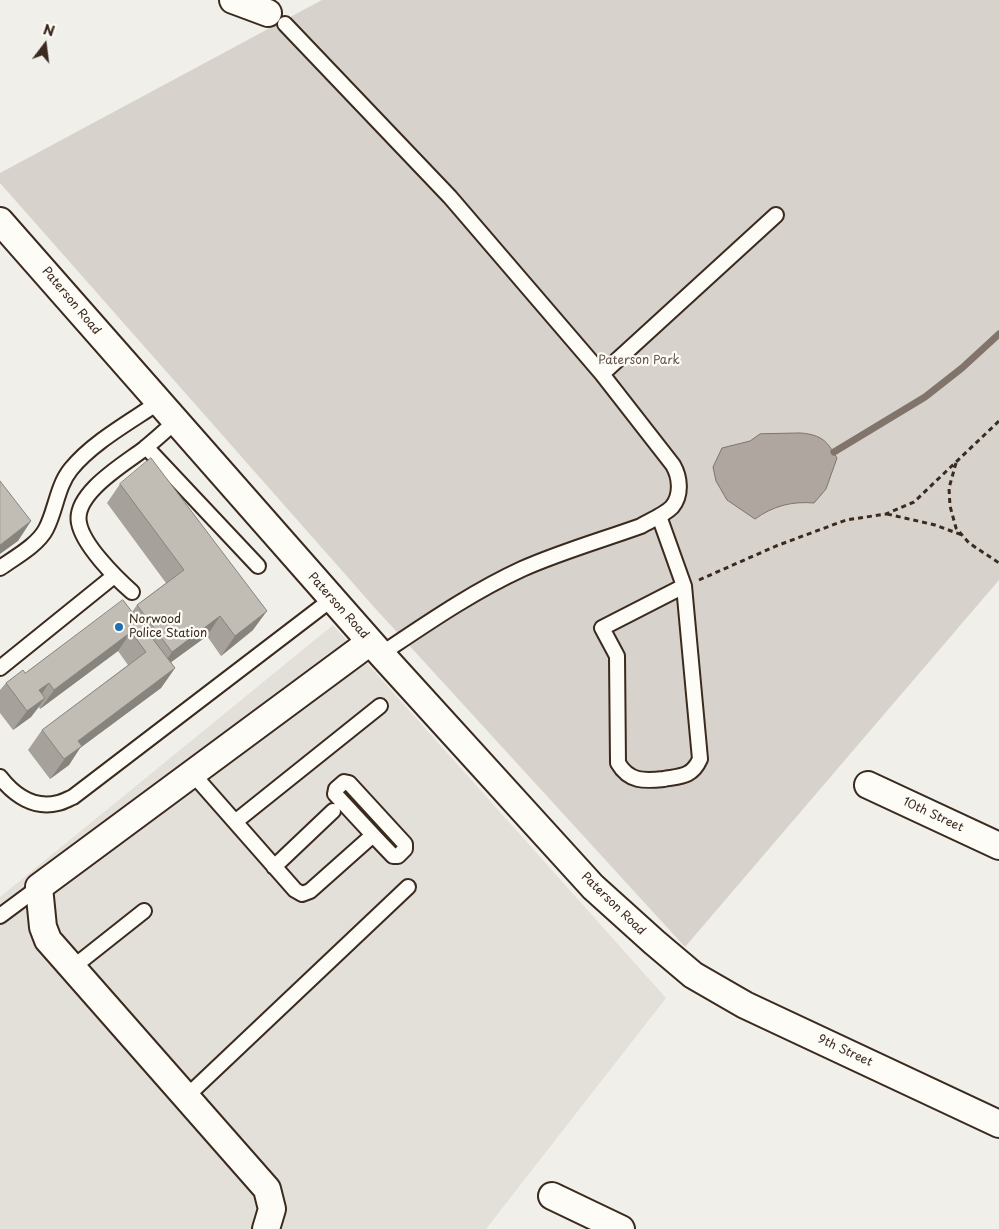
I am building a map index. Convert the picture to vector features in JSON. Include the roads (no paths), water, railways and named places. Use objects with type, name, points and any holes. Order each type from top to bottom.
[{"type":"street","points":[[233,0],[276,18]]},
{"type":"street","name":"Paterson Road","points":[[2,225],[332,600],[593,887],[693,975]]},
{"type":"street","points":[[266,1229],[272,1209],[267,1189],[48,940],[43,927],[39,887],[192,773],[376,648]]},
{"type":"street","name":"10th Street","points":[[868,785],[999,846]]},
{"type":"street","name":"9th Street","points":[[693,975],[745,1004],[999,1124]]},
{"type":"street","points":[[552,1196],[621,1229]]},
{"type":"lane","points":[[276,18],[450,197],[602,374],[676,471],[679,481],[672,506],[641,526],[523,569],[490,585],[436,618],[376,648]]},
{"type":"lane","points":[[602,374],[776,215]]},
{"type":"lane","points":[[0,568],[36,542],[46,530],[60,488],[69,471],[85,453],[158,402]]},
{"type":"lane","points":[[132,592],[114,576],[83,536],[78,521],[80,508],[90,493],[105,478],[176,422]]},
{"type":"lane","points":[[146,447],[258,566]]},
{"type":"lane","points":[[659,516],[684,586],[700,759],[696,768],[684,776],[646,781],[624,772],[618,763],[617,656],[602,628],[684,586]]},
{"type":"lane","points":[[0,668],[114,576]]},
{"type":"lane","points":[[0,777],[8,788],[25,800],[44,804],[58,803],[73,797],[332,600]]},
{"type":"lane","points":[[235,822],[380,706]]},
{"type":"lane","points":[[192,773],[274,867],[295,890],[302,894],[310,891],[373,834]]},
{"type":"lane","points":[[344,782],[405,844],[405,849],[398,856],[393,856],[373,834],[335,794],[336,789],[344,782]]},
{"type":"lane","points":[[274,867],[333,811]]},
{"type":"lane","points":[[0,916],[39,887]]},
{"type":"lane","points":[[186,1097],[408,887]]},
{"type":"lane","points":[[72,968],[144,911]]},
{"type":"waterway","points":[[834,452],[925,397],[962,368],[999,334]]},
{"type":"place","name":"Norwood Police Station","points":[[119,627]]},
{"type":"park label","name":"Paterson Park","points":[[639,361]]}]
